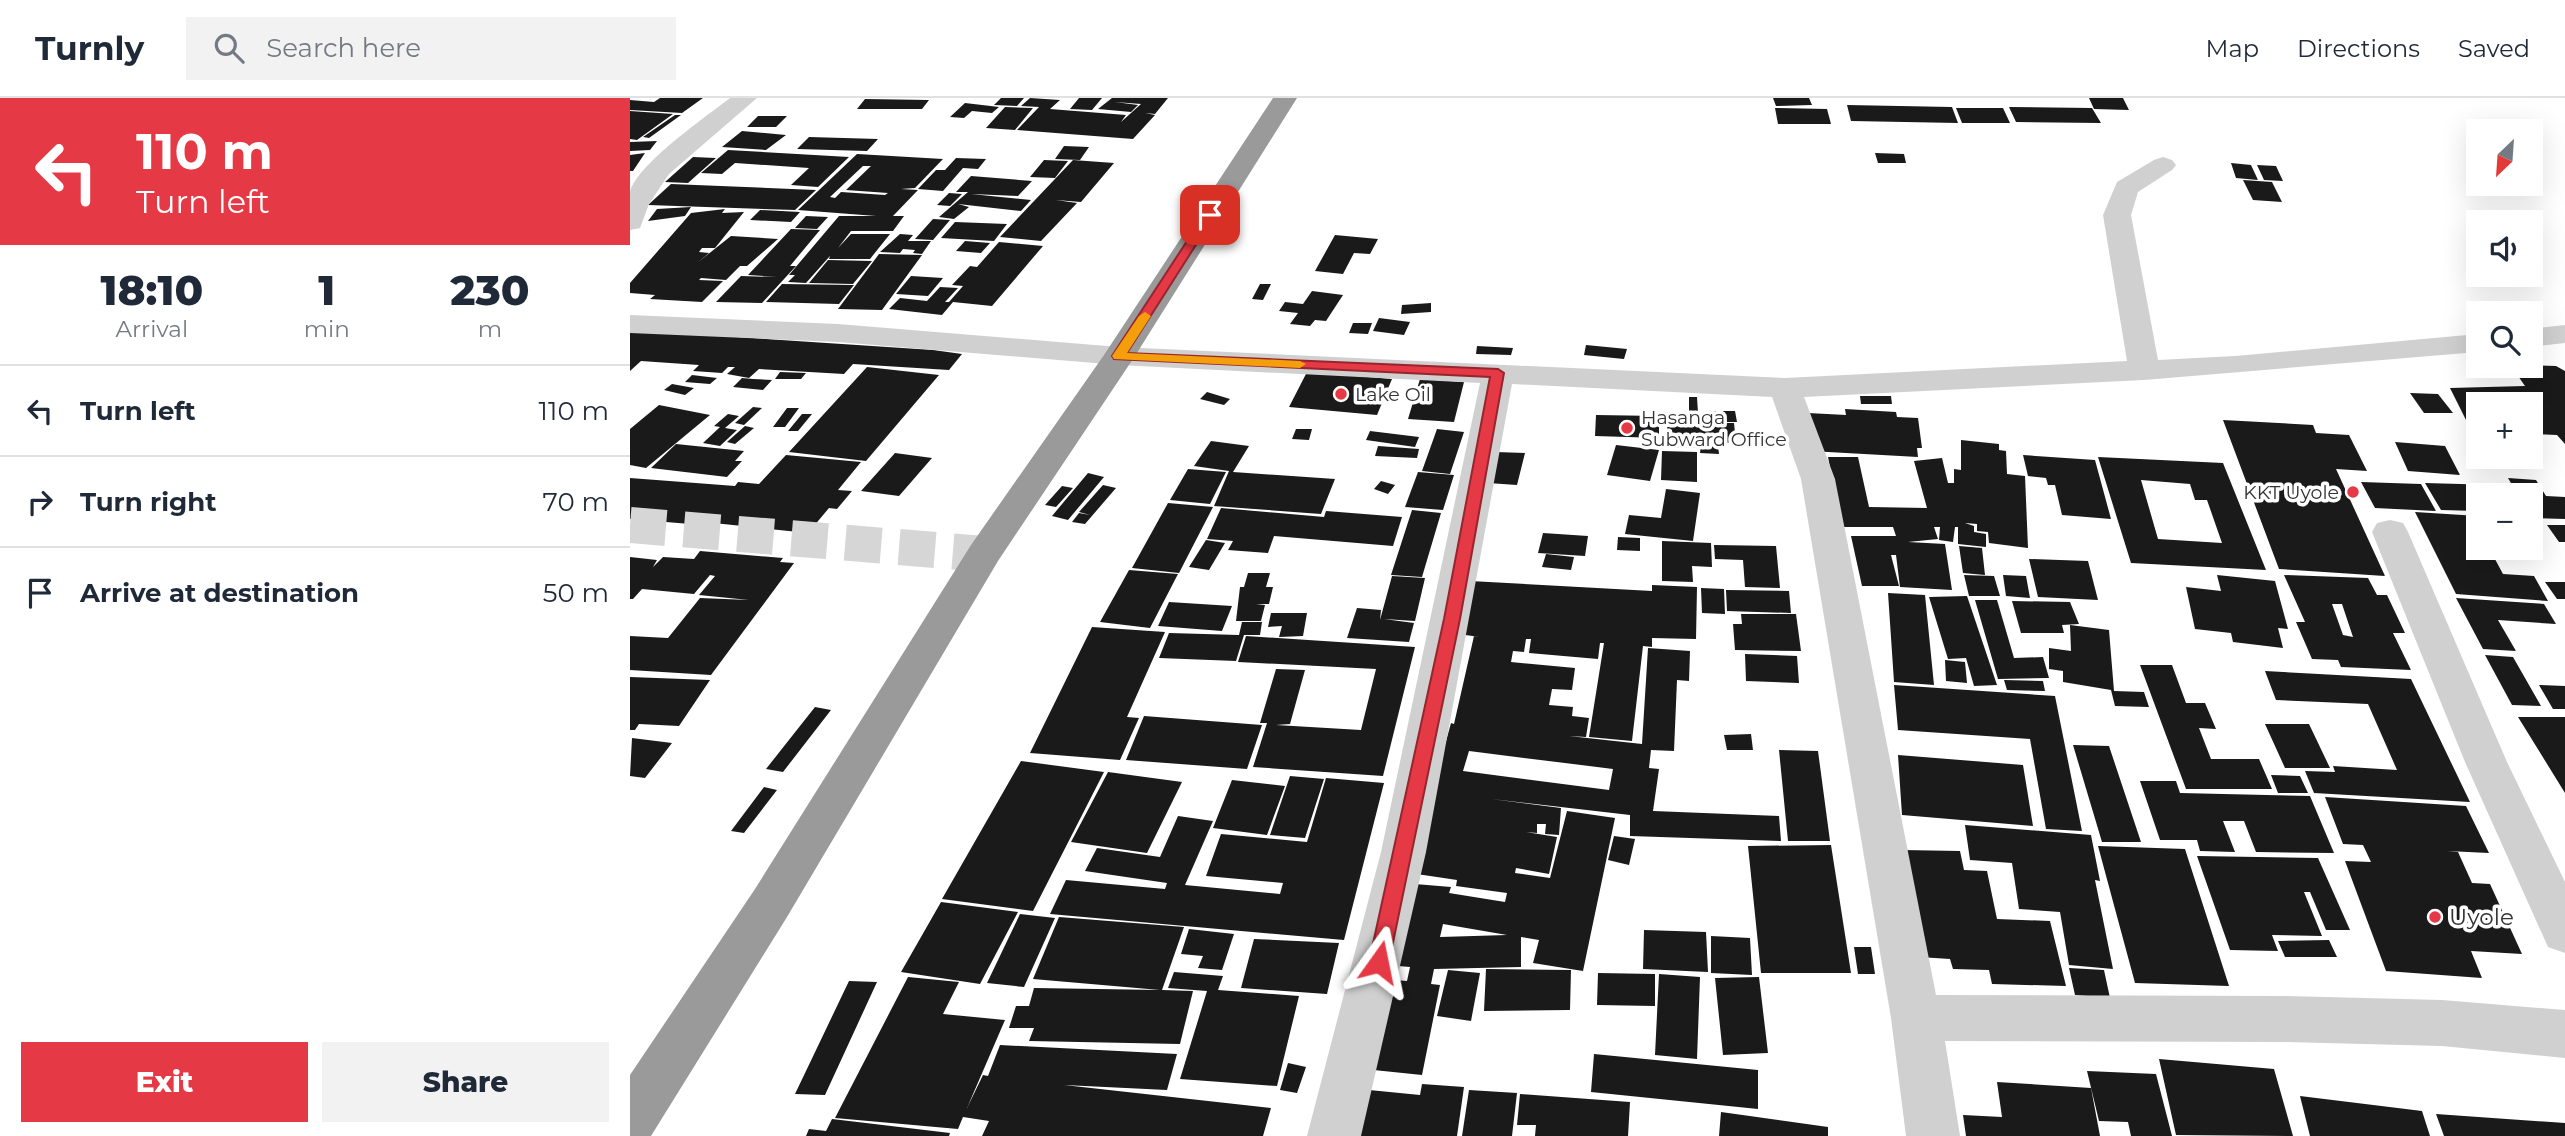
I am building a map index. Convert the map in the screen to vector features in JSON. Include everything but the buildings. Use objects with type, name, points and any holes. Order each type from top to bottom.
[{"type":"highway","points":[[630,1121],[771,903],[984,554],[1119,356],[1285,98]]},
{"type":"street","points":[[631,211],[661,168],[745,98]]},
{"type":"street","points":[[2144,371],[2117,215],[2126,188],[2163,165]]},
{"type":"street","points":[[630,324],[838,333],[1119,356],[1785,388],[2144,371],[2466,344]]},
{"type":"street","points":[[2543,337],[2565,334]]},
{"type":"street","points":[[1335,1136],[1367,1016],[1435,701],[1498,373]]},
{"type":"street","points":[[1785,388],[1818,479],[1916,1018],[1933,1136]]},
{"type":"street","points":[[2390,532],[2486,762],[2565,932]]},
{"type":"street","points":[[1916,1018],[2311,1019],[2442,1023],[2565,1034]]},
{"type":"tunnel","points":[[630,525],[984,554]]},
{"type":"slow traffic","points":[[1145,316],[1119,356],[1300,364]]},
{"type":"place","name":"Lake Oil","points":[[1341,394]]},
{"type":"place","name":"Hasanga Subward Office","points":[[1627,428]]},
{"type":"place","name":"KKT Uyole","points":[[2353,492]]},
{"type":"place","name":"Uyole","points":[[2435,917]]},
{"type":"route","points":[[1210,215],[1119,356],[1498,373],[1452,619],[1379,962]]}]
